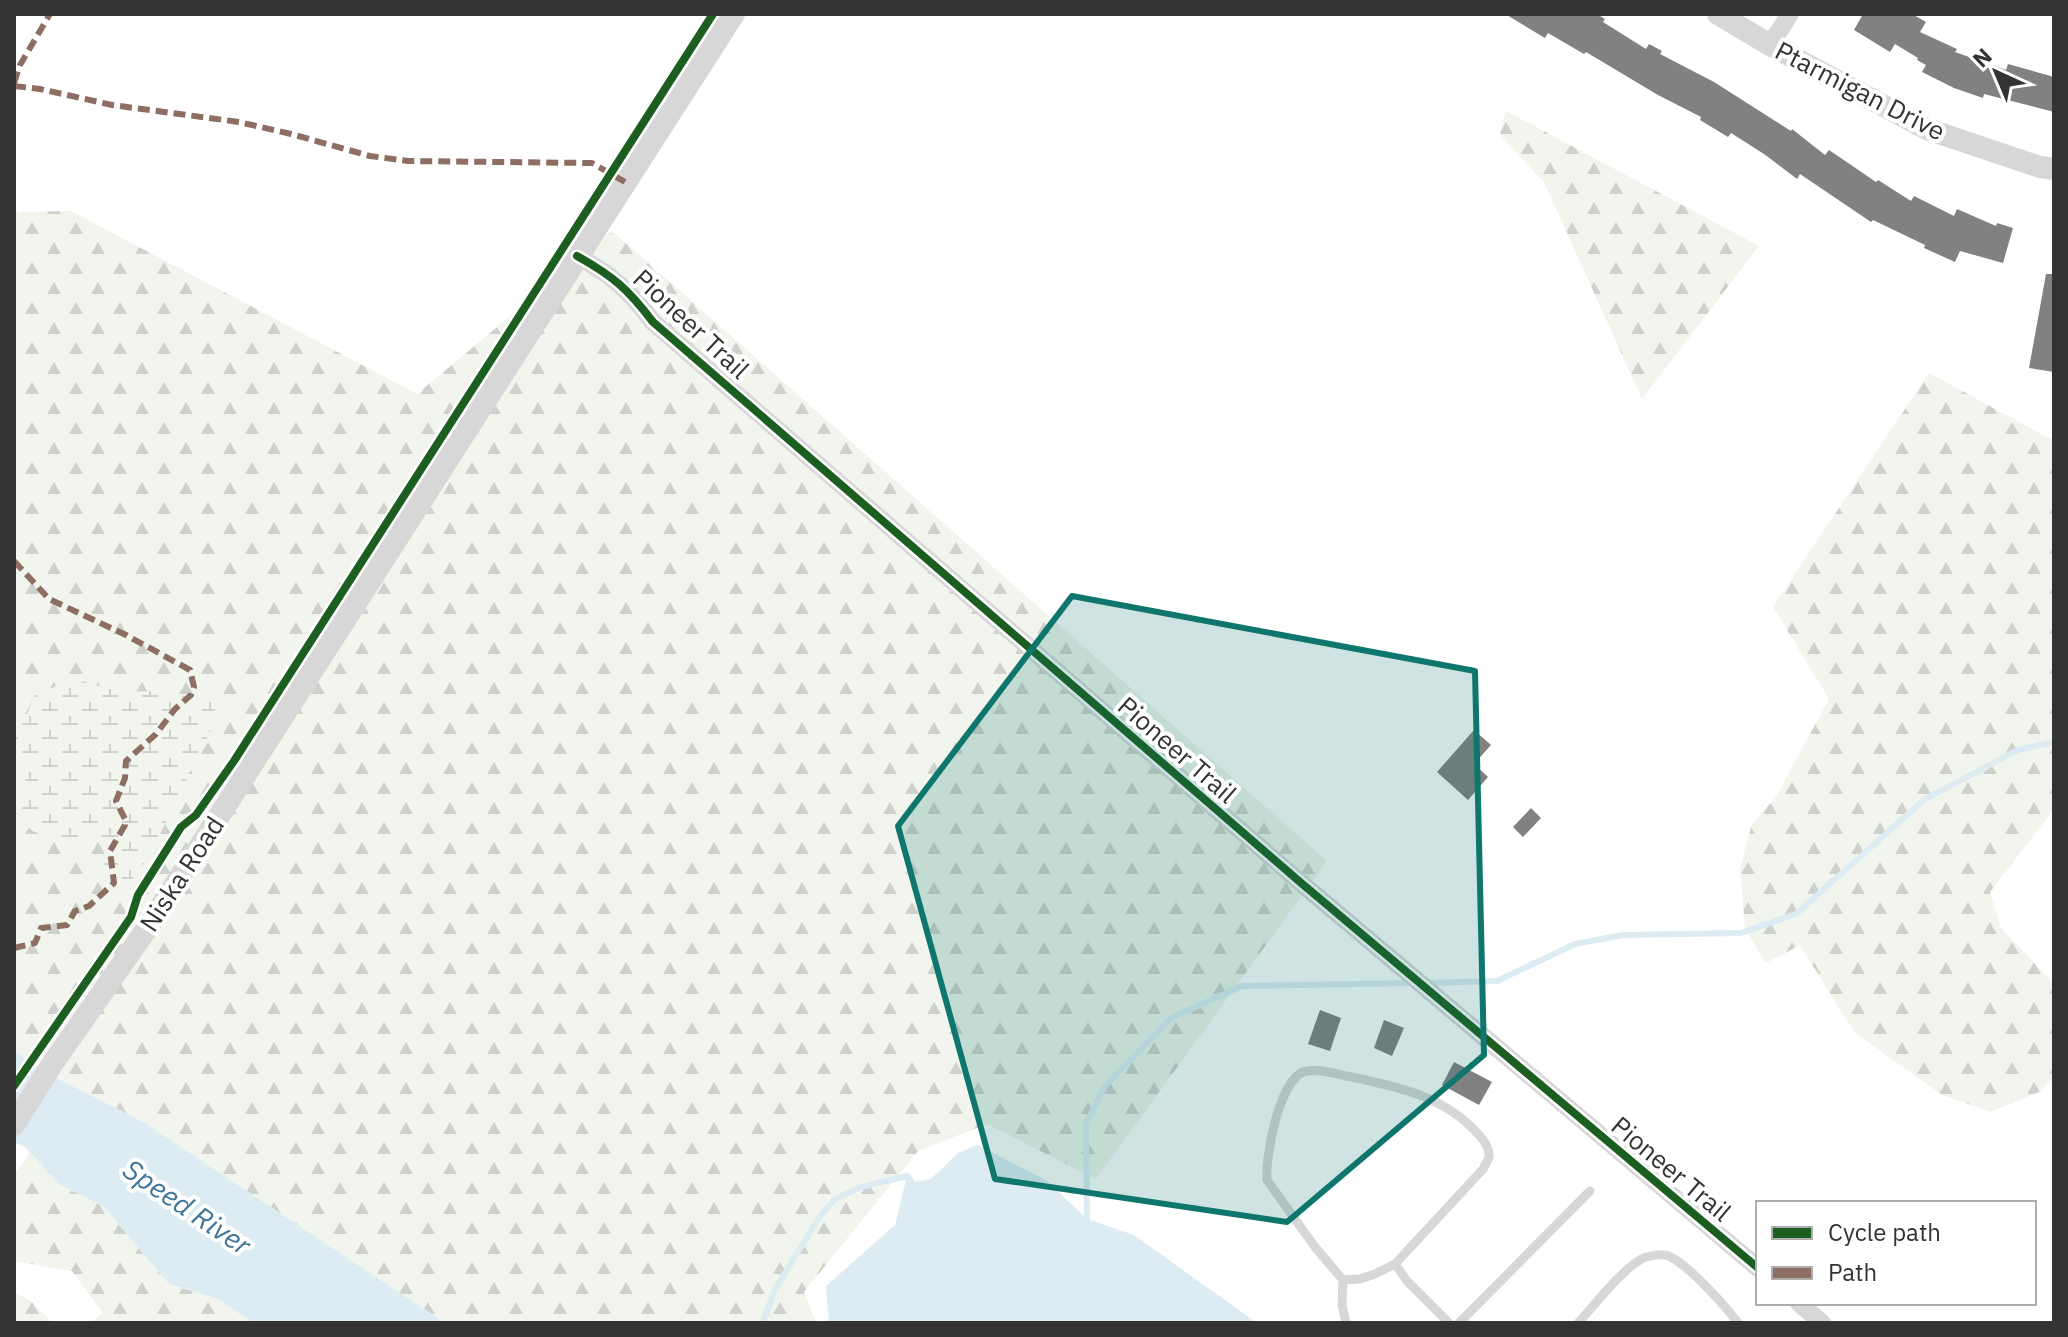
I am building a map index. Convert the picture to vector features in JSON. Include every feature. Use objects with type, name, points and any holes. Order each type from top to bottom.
[{"type":"street","name":"Niska Road","points":[[14,1125],[53,1063],[155,917],[734,14]]},
{"type":"street","name":"Ptarmigan Drive","points":[[1718,14],[1927,129],[2054,169]]},
{"type":"street","points":[[1770,45],[1790,14]]},
{"type":"street","name":"Pioneer Trail","points":[[577,256],[605,272],[630,293],[653,322],[1264,851],[1756,1266]]},
{"type":"street","points":[[1801,1305],[1822,1323]]},
{"type":"lane","points":[[1343,1280],[1360,1279],[1395,1264],[1484,1168],[1489,1155],[1486,1142],[1457,1115],[1420,1095],[1331,1073],[1308,1071],[1299,1074],[1283,1097],[1271,1134],[1267,1180],[1343,1280],[1342,1305],[1346,1323]]},
{"type":"lane","points":[[1459,1323],[1590,1191]]},
{"type":"lane","points":[[1578,1323],[1634,1264],[1647,1256],[1665,1255],[1688,1270],[1724,1303],[1738,1323]]},
{"type":"lane","points":[[1395,1264],[1407,1281],[1449,1323]]},
{"type":"highlighted area","points":[[1072,596],[1475,671],[1484,1055],[1287,1222],[995,1179],[898,826]]},
{"type":"green space","points":[[1506,111],[1759,246],[1642,399],[1544,182],[1500,135]]},
{"type":"green space","points":[[71,211],[417,394],[612,231],[1327,861],[1096,1179],[987,1124],[918,1151],[804,1292],[816,1323],[445,1323],[145,1123],[37,1068],[14,1050],[14,212]]},
{"type":"green space","points":[[1929,373],[2054,441],[2054,809],[1990,892],[2001,928],[2054,984],[2054,1077],[2039,1092],[1990,1112],[1942,1095],[1854,1032],[1800,945],[1766,963],[1745,929],[1740,868],[1752,824],[1776,797],[1829,699],[1773,607]]},
{"type":"green space","points":[[75,679],[120,692],[156,691],[216,702],[213,725],[150,855],[124,891],[104,871],[105,842],[86,840],[63,845],[18,824],[26,776],[14,750],[14,742],[36,694]]},
{"type":"green space","points":[[30,1153],[59,1184],[104,1207],[169,1284],[218,1299],[253,1323],[89,1323],[103,1313],[72,1271],[14,1261],[14,1175]]},
{"type":"green space","points":[[14,1292],[32,1302],[53,1323],[14,1323]]},
{"type":"water","name":"Speed River","points":[[14,1050],[37,1068],[145,1123],[445,1323],[253,1323],[218,1299],[169,1284],[104,1207],[59,1184],[25,1147],[14,1142]]},
{"type":"water","points":[[977,1145],[1046,1180],[1087,1219],[1134,1235],[1257,1323],[829,1323],[826,1286],[895,1225],[907,1176],[910,1174],[915,1182],[931,1179],[958,1153]]},
{"type":"building","points":[[1505,14],[1597,14],[1605,19],[1603,22],[1646,49],[1649,44],[1662,51],[1660,54],[1792,129],[1825,155],[1829,150],[1911,201],[1914,196],[1954,216],[1957,209],[1996,226],[1997,223],[2013,228],[2003,263],[1960,251],[1955,262],[1873,220],[1871,222],[1800,174],[1797,179],[1731,133],[1728,137],[1700,120],[1701,117],[1586,52],[1584,54],[1548,33],[1545,38]]},
{"type":"building","points":[[1863,14],[1912,14],[1926,22],[1920,32],[1957,49],[1955,52],[2006,70],[2008,64],[2054,77],[2054,112],[1984,94],[1983,98],[1922,72],[1926,65],[1918,58],[1895,44],[1890,52],[1854,30]]},
{"type":"building","points":[[2046,274],[2054,274],[2054,372],[2029,368]]},
{"type":"building","points":[[1474,730],[1491,745],[1474,764],[1488,777],[1468,800],[1437,772]]},
{"type":"building","points":[[1531,808],[1541,818],[1523,837],[1513,827]]},
{"type":"building","points":[[1320,1010],[1341,1018],[1330,1051],[1308,1044]]},
{"type":"building","points":[[1384,1020],[1404,1028],[1392,1056],[1374,1048]]},
{"type":"building","points":[[1454,1062],[1492,1082],[1479,1105],[1442,1085]]},
{"type":"waterway","points":[[1427,983],[1497,981],[1575,944],[1623,935],[1741,933],[1796,914],[1925,799],[2018,750],[2054,742]]},
{"type":"waterway","points":[[1089,1227],[1086,1123],[1105,1086],[1171,1018],[1242,986],[1412,983]]},
{"type":"waterway","points":[[763,1323],[774,1291],[820,1216],[835,1199],[861,1187],[907,1176],[910,1183]]},
{"type":"marked path","points":[[14,83],[20,65],[50,14]]},
{"type":"marked path","points":[[14,86],[112,105],[239,122],[370,156],[408,161],[592,163],[625,182]]},
{"type":"marked path","points":[[14,561],[49,599],[126,635],[190,670],[194,687],[191,695],[175,709],[156,734],[126,761],[125,778],[116,801],[125,825],[110,851],[114,883],[89,906],[75,911],[67,925],[41,928],[35,943],[14,948]]},
{"type":"cycle path","points":[[14,1086],[131,917],[138,895],[181,827],[196,815],[234,761],[713,14]]},
{"type":"cycle path","points":[[577,256],[619,284],[653,322],[1300,882],[1756,1266]]}]
